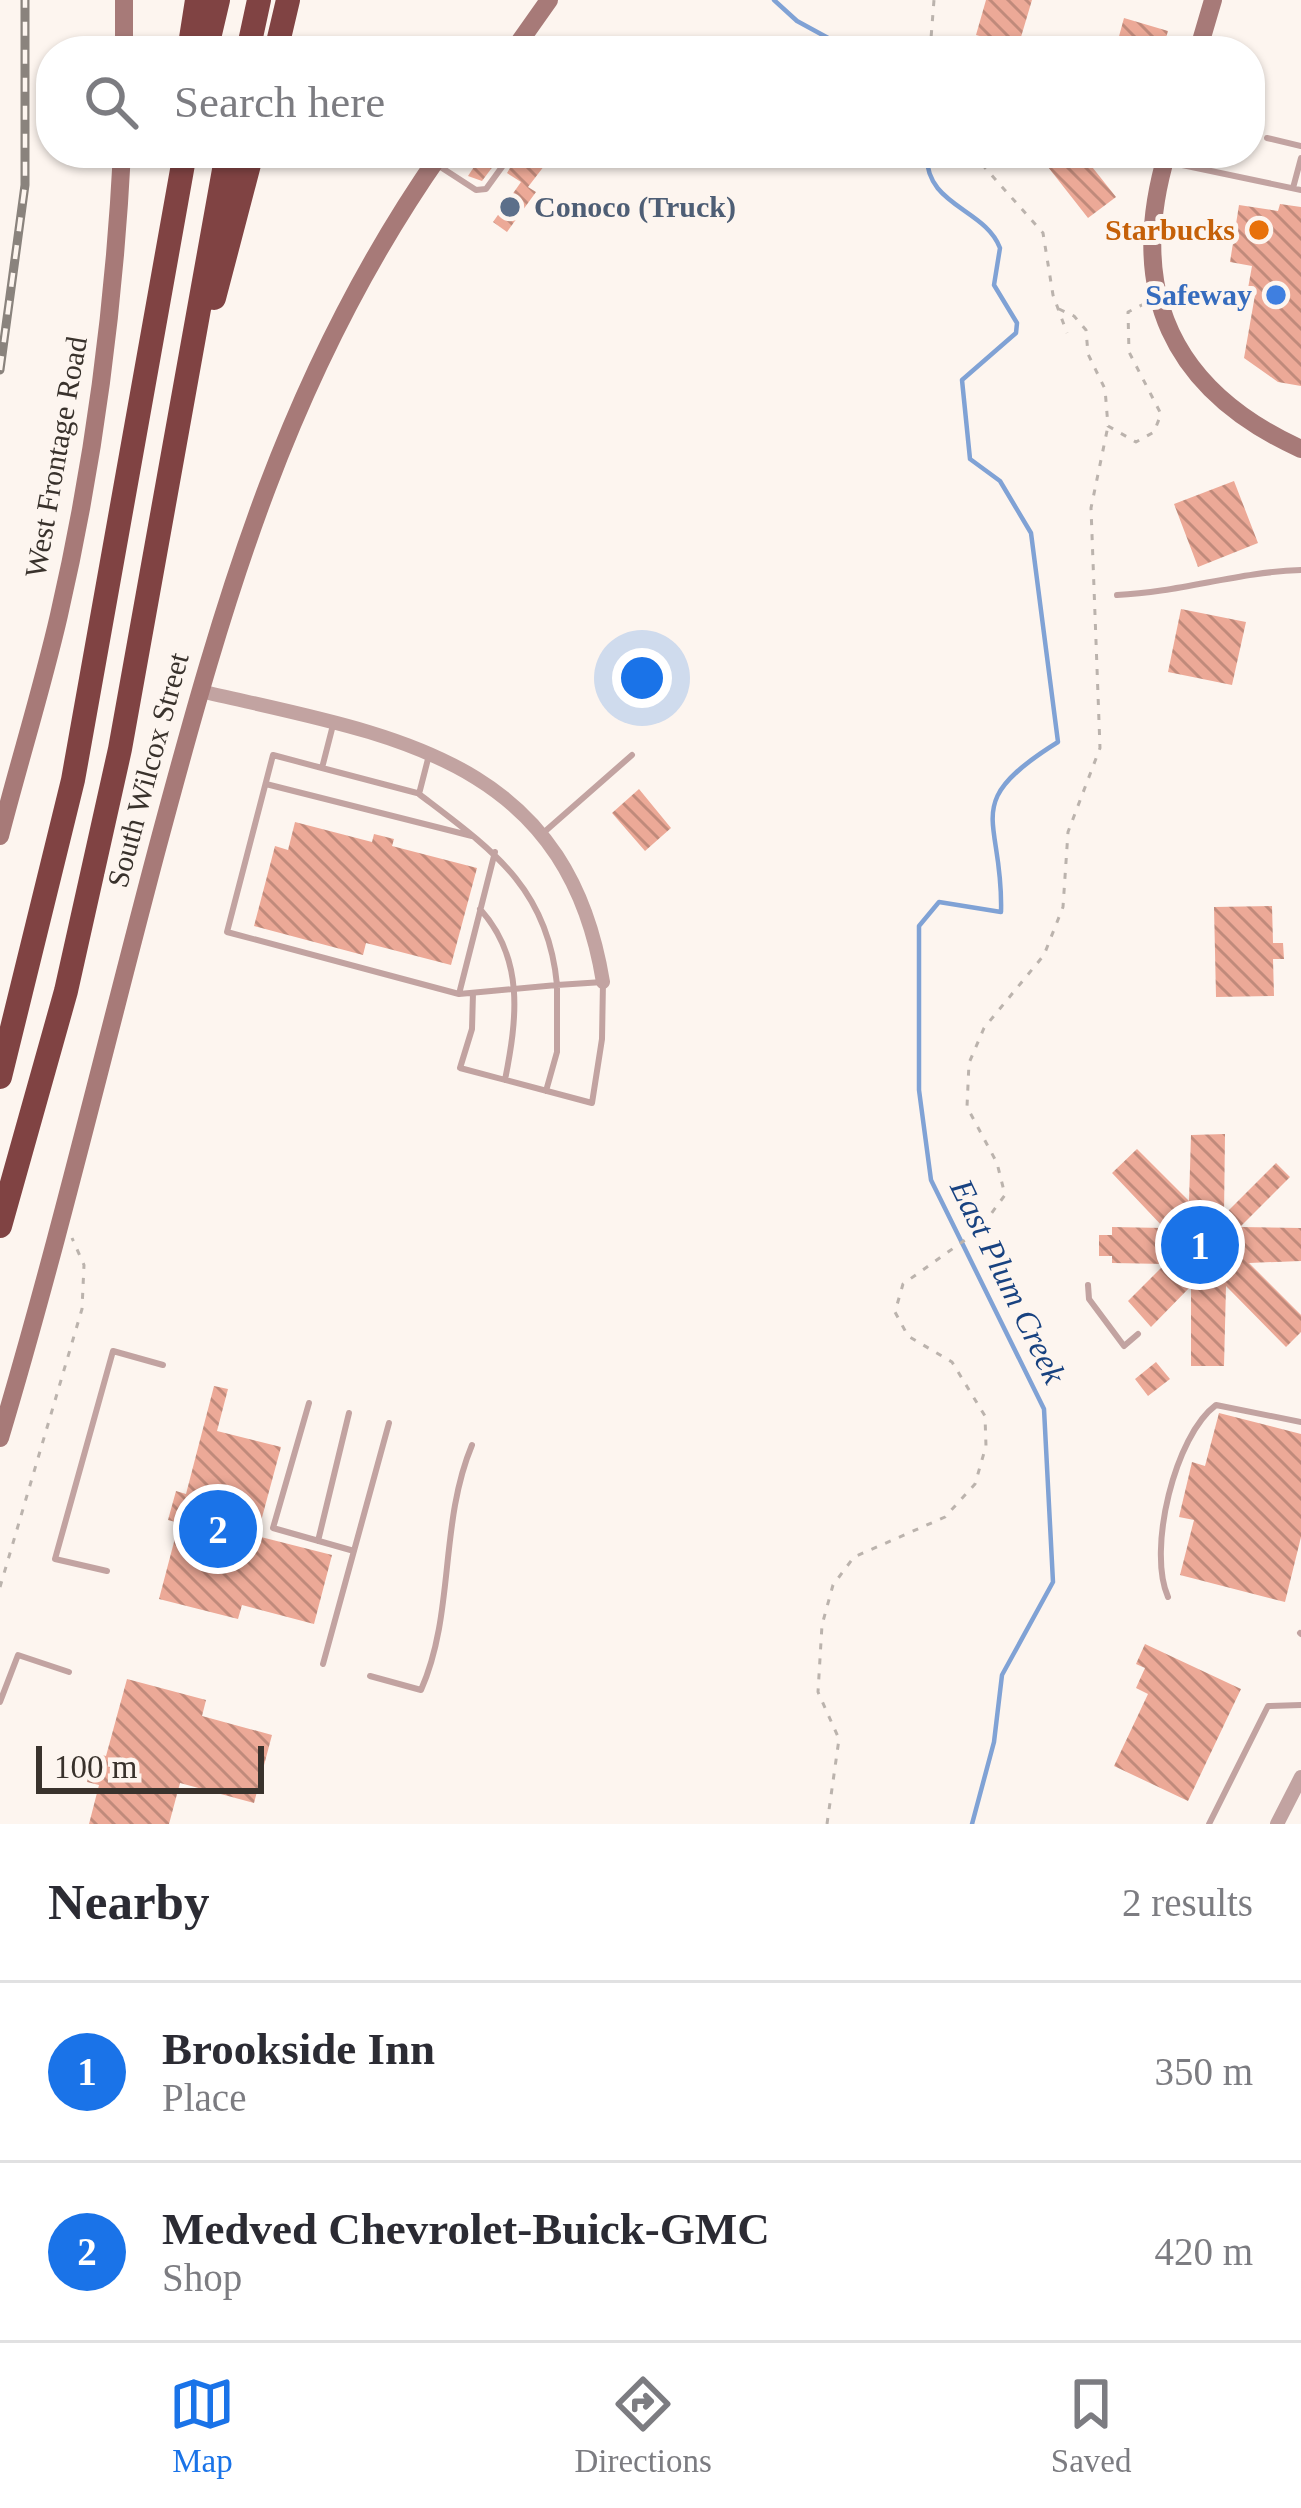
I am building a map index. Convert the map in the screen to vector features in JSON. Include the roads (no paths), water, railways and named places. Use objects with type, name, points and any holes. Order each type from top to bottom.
[{"type":"highway","points":[[191,36],[197,0]]},
{"type":"highway","points":[[210,36],[218,0]]},
{"type":"highway","points":[[252,36],[260,0]]},
{"type":"highway","points":[[280,36],[288,0]]},
{"type":"highway","points":[[116,556],[173,168]]},
{"type":"highway","points":[[0,1077],[73,780],[182,168]]},
{"type":"highway","points":[[0,1226],[92,881],[223,168]]},
{"type":"highway","points":[[169,481],[248,168]]},
{"type":"main road","points":[[124,0],[124,36]]},
{"type":"main road","points":[[524,36],[549,0]]},
{"type":"main road","points":[[1202,36],[1213,0]]},
{"type":"main road","name":"West Frontage Road","points":[[0,836],[60,610],[89,467],[113,286],[121,168]]},
{"type":"main road","name":"South Wilcox Street","points":[[0,1438],[200,691],[267,480],[306,384],[367,269],[432,168]]},
{"type":"main road","points":[[1164,168],[1149,236],[1159,300],[1175,343],[1204,385],[1245,420],[1301,448]]},
{"type":"street","points":[[200,691],[430,753],[498,790],[542,834],[589,913],[603,982]]},
{"type":"street","points":[[1277,1824],[1301,1777]]},
{"type":"lane","points":[[1268,138],[1301,146]]},
{"type":"lane","points":[[1211,168],[1297,189],[1301,158]]},
{"type":"lane","points":[[450,168],[476,190],[486,189],[501,168]]},
{"type":"lane","points":[[1117,595],[1179,592],[1301,570]]},
{"type":"lane","points":[[322,768],[333,725]]},
{"type":"lane","points":[[419,794],[430,753]]},
{"type":"lane","points":[[473,993],[472,1029],[460,1068],[546,1091],[592,1103],[602,1039],[603,982],[556,986],[514,989],[459,994],[226,932],[273,755],[419,794],[514,871],[554,953],[556,986],[557,1052],[546,1091]]},
{"type":"lane","points":[[542,834],[632,755]]},
{"type":"lane","points":[[266,784],[475,837]]},
{"type":"lane","points":[[459,994],[495,852]]},
{"type":"lane","points":[[479,910],[502,934],[514,989],[517,1021],[505,1080]]},
{"type":"lane","points":[[1088,1285],[1089,1299],[1124,1346],[1138,1334]]},
{"type":"lane","points":[[107,1571],[55,1559],[113,1351],[163,1365]]},
{"type":"lane","points":[[309,1403],[273,1528],[354,1551]]},
{"type":"lane","points":[[1168,1597],[1160,1580],[1160,1537],[1189,1432],[1216,1405],[1301,1422]]},
{"type":"lane","points":[[318,1541],[349,1413]]},
{"type":"lane","points":[[323,1664],[389,1424]]},
{"type":"lane","points":[[370,1676],[421,1690],[429,1672],[436,1654],[459,1474],[472,1445]]},
{"type":"lane","points":[[0,1702],[18,1655],[69,1672]]},
{"type":"lane","points":[[1209,1824],[1268,1706],[1301,1705]]},
{"type":"waterway","name":"East Plum Creek","points":[[774,0],[797,21],[824,36]]},
{"type":"waterway","name":"East Plum Creek","points":[[929,168],[935,185],[982,224],[1000,248],[994,285],[1017,323],[1016,333],[962,380],[970,459],[1000,481],[1031,533],[1058,742],[1027,763],[996,798],[993,815],[1001,912],[939,902],[919,926],[919,1090],[931,1180],[1044,1409],[1053,1582],[1002,1675],[994,1742],[972,1824]]},
{"type":"railway","points":[[0,370],[25,185],[25,0]]},
{"type":"place","name":"Conoco (Truck)","points":[[510,207]]},
{"type":"place","name":"Starbucks","points":[[1259,230]]},
{"type":"place","name":"Safeway","points":[[1276,295]]},
{"type":"place","name":"Brookside Inn","points":[[1200,1245]]},
{"type":"place","name":"Medved Chevrolet-Buick-GMC","points":[[218,1529]]}]
